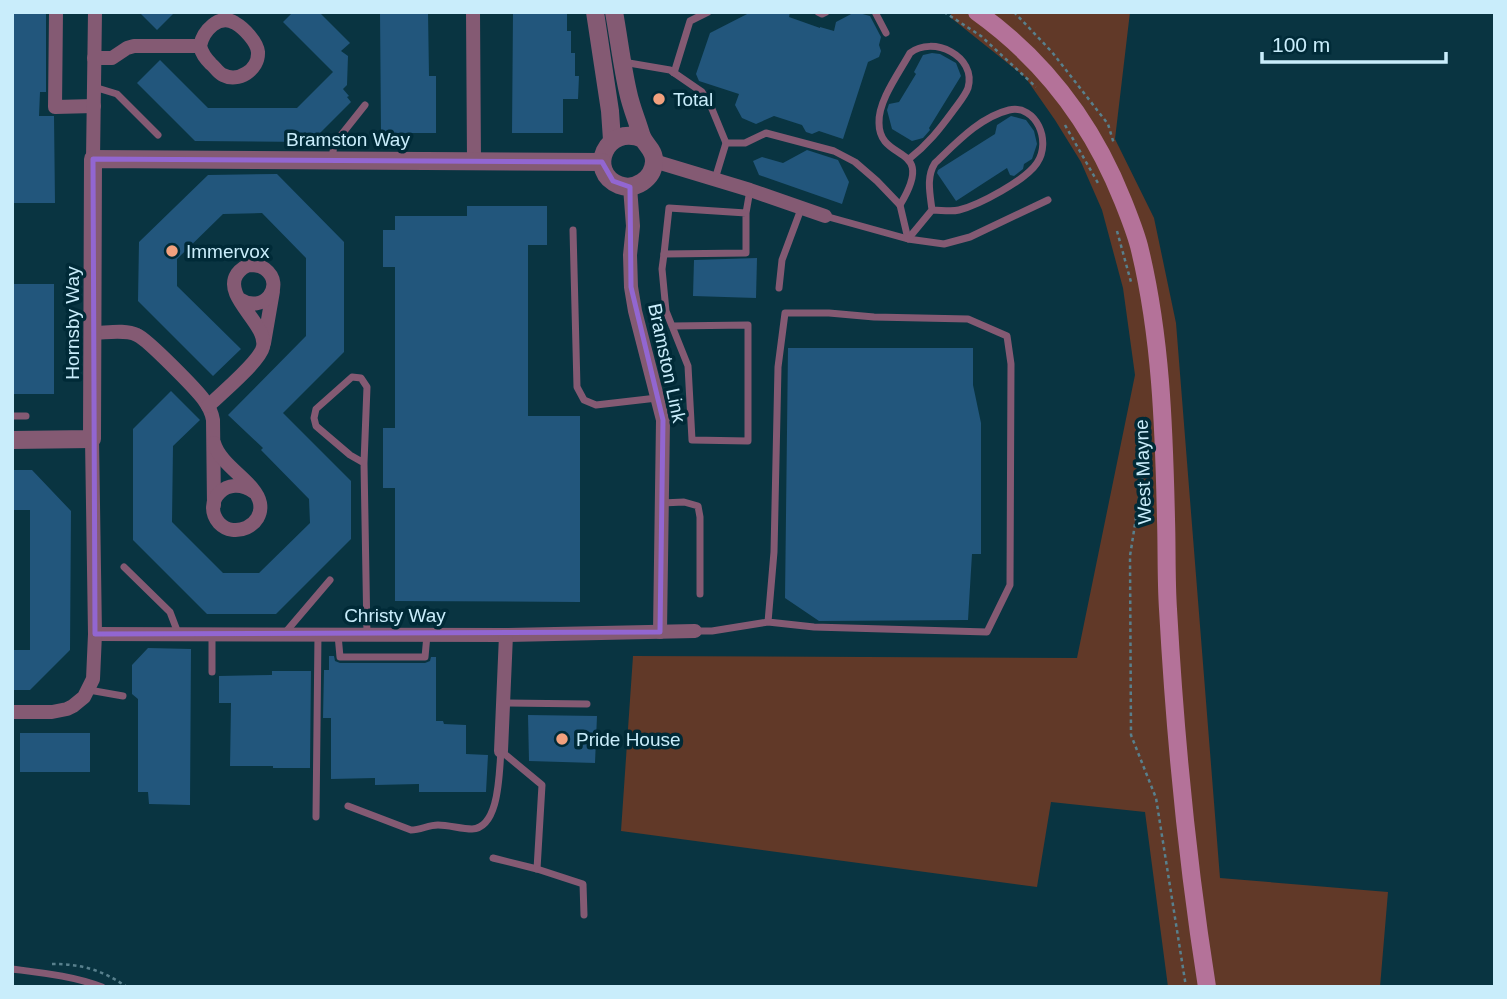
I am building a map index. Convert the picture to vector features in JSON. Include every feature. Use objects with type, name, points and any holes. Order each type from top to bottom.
[{"type":"main road","name":"West Mayne","points":[[976,12],[1009,37],[1067,98],[1101,153],[1116,184],[1138,244],[1156,337],[1173,687],[1182,796],[1207,987]]},
{"type":"street","points":[[56,12],[55,107],[94,106]]},
{"type":"street","name":"Hornsby Way","points":[[89,691],[94,673],[95,634],[92,439],[95,12]]},
{"type":"street","points":[[473,12],[474,161]]},
{"type":"street","points":[[595,12],[612,140]]},
{"type":"street","points":[[614,12],[631,107],[654,161],[650,175],[644,181],[631,187],[618,185],[607,175],[603,162],[604,152],[612,140],[622,136],[643,139]]},
{"type":"street","points":[[94,58],[111,58],[134,46],[200,46]]},
{"type":"street","name":"Bramston Way","points":[[93,159],[603,162]]},
{"type":"street","points":[[654,161],[825,216]]},
{"type":"street","name":"Bramston Link","points":[[631,187],[631,287],[663,419],[660,632]]},
{"type":"street","points":[[208,406],[262,350],[264,343],[273,289],[273,281],[266,269],[252,265],[239,272],[235,278],[234,291],[264,343]]},
{"type":"street","points":[[239,299],[250,304],[264,302],[273,289]]},
{"type":"street","points":[[93,333],[137,334],[196,390],[208,406],[213,420],[213,438],[214,505],[215,516],[221,524],[232,530],[245,529],[256,522],[260,503],[254,492],[219,455],[213,438]]},
{"type":"street","points":[[12,440],[92,439]]},
{"type":"street","points":[[214,505],[218,494],[231,485],[243,486],[254,492]]},
{"type":"street","name":"Christy Way","points":[[95,634],[506,635],[695,631]]},
{"type":"street","points":[[501,751],[506,635]]},
{"type":"street","points":[[12,712],[60,711],[73,706],[89,691]]},
{"type":"lane","points":[[674,73],[690,21],[708,12]]},
{"type":"lane","points":[[818,12],[826,12]]},
{"type":"lane","points":[[875,12],[886,33]]},
{"type":"lane","points":[[900,205],[909,190],[913,167],[909,159],[887,144],[880,135],[878,122],[882,104],[910,54],[917,48],[928,45],[942,48],[951,52],[968,68],[967,90],[935,136],[909,159]]},
{"type":"lane","points":[[622,62],[670,71],[702,93],[712,108],[726,143],[715,179]]},
{"type":"lane","points":[[94,87],[117,94],[158,135]]},
{"type":"lane","points":[[332,160],[334,144],[365,105]]},
{"type":"lane","points":[[908,239],[932,210],[930,171],[935,163],[978,124],[999,113],[1012,109],[1022,110],[1034,119],[1043,133],[1044,145],[1037,164],[1021,180],[971,206],[956,211],[932,210]]},
{"type":"lane","points":[[726,143],[745,144],[766,134],[834,152],[855,162],[900,205],[908,239]]},
{"type":"lane","points":[[664,254],[746,253],[746,213],[750,190]]},
{"type":"lane","points":[[825,216],[908,239],[944,244],[970,237],[1048,200]]},
{"type":"lane","points":[[672,326],[748,325],[748,441],[692,440],[688,366],[672,326],[666,311],[662,270],[669,208],[746,213]]},
{"type":"lane","points":[[779,288],[782,260],[801,209]]},
{"type":"lane","points":[[573,230],[577,387],[584,400],[596,405],[658,398]]},
{"type":"lane","points":[[695,631],[768,622],[814,627],[987,632],[1010,585],[1011,364],[1007,336],[968,319],[785,313],[778,368],[774,552],[768,622]]},
{"type":"lane","points":[[364,463],[316,426],[314,418],[316,410],[352,377],[361,378],[367,387],[364,463],[367,635]]},
{"type":"lane","points":[[12,416],[26,416]]},
{"type":"lane","points":[[662,503],[684,502],[698,506],[699,594]]},
{"type":"lane","points":[[124,567],[170,612],[178,634]]},
{"type":"lane","points":[[284,634],[330,580]]},
{"type":"lane","points":[[212,634],[212,672]]},
{"type":"lane","points":[[316,817],[317,634]]},
{"type":"lane","points":[[338,634],[340,657],[425,657],[428,635]]},
{"type":"lane","points":[[89,691],[123,696]]},
{"type":"lane","points":[[503,703],[587,704]]},
{"type":"lane","points":[[348,806],[411,830],[439,825],[474,829],[488,820],[494,809],[501,751]]},
{"type":"lane","points":[[501,751],[542,786],[537,869]]},
{"type":"lane","points":[[493,858],[583,884],[584,915]]},
{"type":"lane","points":[[12,969],[63,976],[102,987]]},
{"type":"path","points":[[944,12],[981,36],[1043,94]]},
{"type":"path","points":[[1065,125],[1098,183]]},
{"type":"path","points":[[1118,231],[1130,282]]},
{"type":"path","points":[[1148,440],[1130,555],[1131,734],[1156,798],[1186,987]]},
{"type":"highlighted area","points":[[93,159],[602,162],[613,181],[630,187],[631,287],[663,420],[660,632],[95,634]]},
{"type":"shaded area","points":[[952,12],[1130,12],[1115,139],[1154,218],[1176,323],[1220,878],[1388,892],[1380,987],[1168,987],[1145,812],[1051,802],[1037,887],[621,831],[633,656],[1077,658],[1135,375],[1123,288],[1102,210],[1081,162],[1055,120],[1025,77],[950,17]]},
{"type":"building","points":[[12,12],[46,12],[46,92],[40,92],[39,116],[54,116],[55,203],[12,203]]},
{"type":"building","points":[[139,12],[175,12],[157,30]]},
{"type":"building","points":[[293,12],[319,12],[350,43],[341,51],[348,56],[347,85],[343,89],[351,102],[311,142],[195,141],[137,83],[160,60],[208,108],[297,108],[333,72],[283,22]]},
{"type":"building","points":[[380,12],[428,12],[429,76],[436,76],[436,133],[381,133]]},
{"type":"building","points":[[513,12],[567,12],[567,31],[571,31],[571,53],[575,53],[575,76],[579,76],[578,99],[563,99],[563,133],[512,133]]},
{"type":"building","points":[[751,12],[790,12],[789,17],[834,31],[836,22],[855,12],[870,16],[881,37],[881,51],[879,57],[868,62],[843,139],[819,131],[812,134],[806,132],[802,125],[774,116],[756,124],[742,118],[735,105],[739,94],[699,81],[696,74],[710,33]]},
{"type":"building","points":[[940,54],[956,63],[961,76],[930,130],[923,138],[912,141],[892,129],[887,110],[889,104],[899,102],[916,74],[914,72],[923,55]]},
{"type":"building","points":[[1011,116],[1026,120],[1034,131],[1037,144],[1032,159],[1014,176],[1010,175],[1007,168],[956,201],[937,173],[938,170],[995,134],[997,125]]},
{"type":"building","points":[[807,150],[838,160],[849,182],[842,204],[759,175],[753,161],[762,157],[783,163]]},
{"type":"building","points":[[277,174],[344,242],[344,352],[283,413],[351,481],[351,539],[276,614],[207,614],[133,540],[133,429],[171,391],[200,420],[173,446],[172,522],[223,573],[259,573],[310,523],[309,499],[261,450],[263,448],[228,415],[306,336],[306,258],[262,213],[223,214],[177,259],[177,286],[241,349],[213,376],[138,301],[139,242],[208,175]]},
{"type":"building","points":[[467,206],[547,206],[547,245],[528,245],[528,416],[580,416],[580,602],[395,601],[395,488],[383,488],[383,428],[395,428],[395,267],[383,267],[383,230],[395,230],[395,216],[467,216]]},
{"type":"building","points":[[757,258],[756,298],[693,296],[694,260]]},
{"type":"building","points":[[12,284],[54,284],[54,394],[12,394]]},
{"type":"building","points":[[788,348],[973,348],[973,385],[981,423],[981,554],[972,554],[968,620],[819,621],[785,598]]},
{"type":"building","points":[[12,470],[32,470],[71,511],[70,650],[30,690],[12,690],[12,650],[30,650],[30,510],[12,510]]},
{"type":"building","points":[[148,648],[191,649],[190,805],[149,804],[148,792],[138,792],[138,699],[132,694],[132,665]]},
{"type":"building","points":[[329,656],[334,656],[335,661],[340,663],[425,663],[430,661],[431,657],[436,657],[436,721],[466,725],[466,754],[488,755],[486,792],[419,792],[419,784],[375,785],[375,778],[331,779],[331,718],[323,718],[324,670],[329,670]]},
{"type":"building","points":[[272,671],[311,671],[310,768],[230,766],[231,703],[219,703],[219,676],[272,675]]},
{"type":"building","name":"Pride House","points":[[528,715],[597,716],[595,763],[529,761]]},
{"type":"building","points":[[20,733],[90,733],[90,772],[20,772]]},
{"type":"place","name":"Total","points":[[659,99]]},
{"type":"place","name":"Immervox","points":[[172,251]]},
{"type":"place","name":"Pride House","points":[[562,739]]}]
